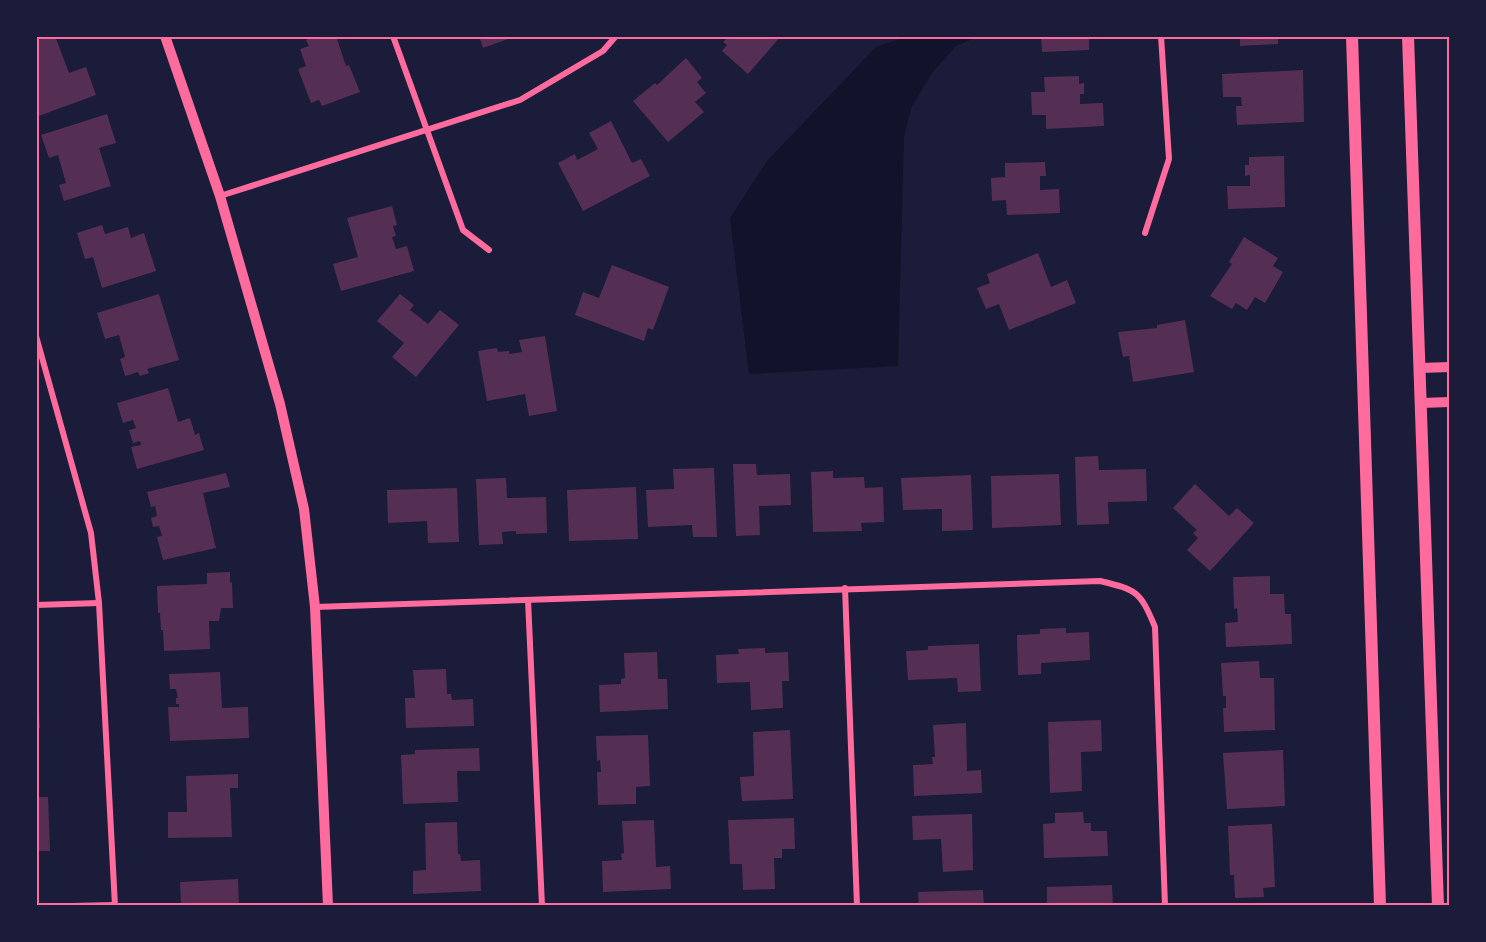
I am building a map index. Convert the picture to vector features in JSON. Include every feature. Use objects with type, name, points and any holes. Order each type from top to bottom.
[{"type":"main road","points":[[1352,36],[1380,906]]},
{"type":"main road","points":[[1408,36],[1437,906]]},
{"type":"street","points":[[165,36],[220,196],[280,404],[304,509],[315,607],[328,906]]},
{"type":"street","points":[[393,36],[463,230],[489,250]]},
{"type":"street","points":[[220,196],[426,132],[520,100],[603,51],[616,36]]},
{"type":"street","points":[[1145,233],[1169,159],[1161,36]]},
{"type":"street","points":[[36,336],[91,533],[99,603],[115,905],[72,906]]},
{"type":"street","points":[[1420,368],[1450,367]]},
{"type":"street","points":[[1421,403],[1450,402]]},
{"type":"street","points":[[315,607],[1100,581],[1128,588],[1145,602],[1155,627],[1166,906]]},
{"type":"street","points":[[845,588],[857,906]]},
{"type":"street","points":[[528,600],[542,906]]},
{"type":"street","points":[[36,605],[99,603]]},
{"type":"shaded area","points":[[909,36],[979,36],[956,46],[932,73],[912,106],[904,136],[898,366],[749,374],[730,218],[767,161],[876,47]]},
{"type":"building","points":[[55,36],[69,73],[86,67],[96,95],[36,117],[36,41]]},
{"type":"building","points":[[316,36],[336,36],[346,66],[349,65],[360,92],[322,106],[319,100],[311,103],[298,69],[306,66],[300,49],[309,46],[306,40]]},
{"type":"building","points":[[479,36],[516,36],[483,48]]},
{"type":"building","points":[[729,36],[781,36],[748,74],[722,51],[727,45],[723,42]]},
{"type":"building","points":[[1041,36],[1089,36],[1089,50],[1042,52]]},
{"type":"building","points":[[1240,36],[1278,36],[1278,44],[1240,46]]},
{"type":"building","points":[[686,58],[702,78],[697,82],[706,93],[695,102],[704,112],[668,142],[633,101],[655,83],[657,85]]},
{"type":"building","points":[[1303,70],[1304,122],[1237,125],[1236,106],[1242,106],[1241,97],[1223,97],[1222,74]]},
{"type":"building","points":[[1079,76],[1079,84],[1084,83],[1084,94],[1080,94],[1080,104],[1103,103],[1104,126],[1046,129],[1046,115],[1032,115],[1031,92],[1045,92],[1044,77]]},
{"type":"building","points":[[107,114],[116,143],[99,148],[111,186],[64,201],[59,185],[66,183],[58,155],[49,158],[41,135]]},
{"type":"building","points":[[611,121],[632,163],[641,159],[650,176],[583,211],[558,163],[575,154],[577,160],[598,149],[589,133]]},
{"type":"building","points":[[1284,156],[1285,207],[1228,209],[1227,186],[1250,186],[1250,175],[1245,176],[1245,165],[1249,165],[1249,157]]},
{"type":"building","points":[[1045,162],[1046,176],[1040,176],[1040,190],[1059,189],[1060,213],[1007,215],[1006,200],[992,201],[991,178],[1005,177],[1005,163]]},
{"type":"building","points":[[392,206],[397,225],[393,226],[396,236],[392,237],[396,249],[407,246],[414,271],[341,291],[333,264],[358,257],[347,218]]},
{"type":"building","points":[[102,225],[105,234],[128,227],[131,238],[144,233],[156,271],[102,288],[93,257],[85,259],[77,233]]},
{"type":"building","points":[[1244,237],[1278,258],[1273,266],[1283,272],[1265,303],[1255,297],[1247,310],[1236,303],[1232,309],[1210,296],[1232,264],[1229,262]]},
{"type":"building","points":[[1038,253],[1051,287],[1067,280],[1076,303],[1009,330],[999,304],[986,309],[977,288],[990,283],[987,274]]},
{"type":"building","points":[[612,265],[669,287],[653,330],[648,328],[644,341],[575,315],[583,292],[599,298]]},
{"type":"building","points":[[159,294],[179,360],[147,369],[149,373],[140,376],[138,372],[125,376],[120,359],[125,357],[119,335],[105,339],[97,313]]},
{"type":"building","points":[[400,294],[414,305],[410,310],[428,324],[440,310],[459,325],[416,377],[392,357],[404,343],[377,321]]},
{"type":"building","points":[[1185,320],[1194,372],[1133,382],[1129,356],[1123,357],[1118,332],[1157,328],[1157,325]]},
{"type":"building","points":[[545,336],[557,411],[529,416],[525,394],[487,401],[478,351],[497,348],[498,352],[509,351],[509,354],[522,352],[519,340]]},
{"type":"building","points":[[168,388],[178,422],[190,418],[195,435],[199,433],[204,450],[137,469],[131,447],[141,445],[140,441],[133,443],[129,430],[136,428],[133,420],[123,423],[117,403]]},
{"type":"building","points":[[1098,456],[1099,470],[1146,469],[1147,501],[1108,502],[1109,524],[1077,525],[1075,457]]},
{"type":"building","points":[[733,464],[756,464],[757,475],[790,474],[791,505],[759,506],[760,535],[736,536]]},
{"type":"building","points":[[714,468],[717,537],[693,537],[692,525],[648,527],[646,490],[674,489],[673,469]]},
{"type":"building","points":[[833,471],[833,478],[864,477],[865,488],[883,487],[884,522],[861,523],[862,531],[813,532],[811,472]]},
{"type":"building","points":[[226,473],[230,487],[203,493],[216,548],[163,560],[157,537],[162,536],[159,526],[153,527],[151,518],[157,516],[155,506],[151,507],[147,492]]},
{"type":"building","points":[[1059,474],[1061,525],[992,528],[991,476]]},
{"type":"building","points":[[971,475],[973,530],[942,531],[942,509],[903,510],[901,478]]},
{"type":"building","points":[[506,478],[507,498],[546,497],[547,533],[502,532],[503,544],[479,545],[476,479]]},
{"type":"building","points":[[1195,484],[1229,516],[1237,508],[1254,523],[1210,571],[1187,550],[1198,538],[1193,533],[1197,530],[1173,508]]},
{"type":"building","points":[[636,487],[638,539],[569,541],[567,490]]},
{"type":"building","points":[[457,488],[459,542],[428,543],[427,521],[388,523],[387,490]]},
{"type":"building","points":[[230,572],[233,608],[221,608],[219,621],[209,621],[210,649],[164,651],[163,630],[161,630],[160,613],[158,613],[157,586],[207,584],[207,573]]},
{"type":"building","points":[[1270,576],[1270,594],[1284,594],[1285,614],[1291,614],[1292,644],[1226,647],[1225,623],[1238,622],[1237,608],[1234,609],[1233,577]]},
{"type":"building","points":[[1066,628],[1066,633],[1089,632],[1090,660],[1041,663],[1041,674],[1018,675],[1017,635],[1040,634],[1040,629]]},
{"type":"building","points":[[979,644],[981,691],[958,692],[957,678],[908,680],[906,651],[928,650],[928,646]]},
{"type":"building","points":[[765,648],[765,653],[788,652],[789,681],[782,681],[783,708],[751,710],[750,682],[717,683],[716,655],[739,654],[738,649]]},
{"type":"building","points":[[657,652],[658,679],[667,679],[668,709],[600,712],[599,685],[621,684],[621,679],[625,678],[624,653]]},
{"type":"building","points":[[1259,661],[1260,678],[1274,678],[1275,730],[1224,732],[1223,708],[1226,708],[1226,696],[1223,696],[1221,663]]},
{"type":"building","points":[[446,669],[447,694],[451,694],[452,700],[473,699],[474,726],[406,728],[405,698],[415,698],[413,670]]},
{"type":"building","points":[[220,672],[222,708],[248,707],[249,738],[170,741],[168,707],[179,707],[179,704],[176,704],[176,698],[178,698],[176,689],[170,689],[169,674]]},
{"type":"building","points":[[36,691],[38,691],[40,728],[36,728]]},
{"type":"building","points":[[1101,720],[1102,751],[1081,752],[1082,791],[1050,793],[1048,722]]},
{"type":"building","points":[[966,723],[967,771],[981,770],[982,793],[914,796],[913,765],[933,764],[932,757],[935,757],[933,725]]},
{"type":"building","points":[[790,730],[793,799],[742,801],[740,777],[754,776],[753,732]]},
{"type":"building","points":[[648,735],[650,786],[636,787],[636,804],[598,805],[597,772],[601,772],[600,760],[597,761],[596,736]]},
{"type":"building","points":[[479,748],[480,771],[457,771],[458,802],[403,804],[401,755],[415,754],[415,750]]},
{"type":"building","points":[[1283,750],[1285,806],[1227,809],[1223,753]]},
{"type":"building","points":[[238,774],[238,788],[230,788],[232,837],[168,838],[168,812],[187,812],[186,776]]},
{"type":"building","points":[[36,797],[48,797],[50,851],[36,851]]},
{"type":"building","points":[[1083,812],[1084,823],[1091,823],[1091,831],[1107,831],[1108,856],[1044,858],[1043,824],[1055,823],[1055,813]]},
{"type":"building","points":[[972,814],[973,870],[943,872],[941,839],[913,840],[912,816]]},
{"type":"building","points":[[794,818],[795,849],[782,849],[782,858],[774,858],[775,889],[743,890],[742,864],[730,864],[728,820]]},
{"type":"building","points":[[654,820],[656,867],[670,866],[671,889],[603,892],[602,861],[622,860],[621,854],[624,853],[622,821]]},
{"type":"building","points":[[457,822],[458,854],[460,854],[461,861],[480,860],[481,891],[413,894],[413,871],[426,870],[425,823]]},
{"type":"building","points":[[1272,824],[1275,887],[1263,888],[1264,897],[1235,898],[1234,875],[1230,875],[1228,826]]},
{"type":"building","points":[[238,879],[239,906],[181,906],[180,882]]},
{"type":"building","points":[[1112,885],[1113,906],[1047,906],[1047,887]]},
{"type":"building","points":[[983,890],[984,906],[919,906],[918,892]]}]
